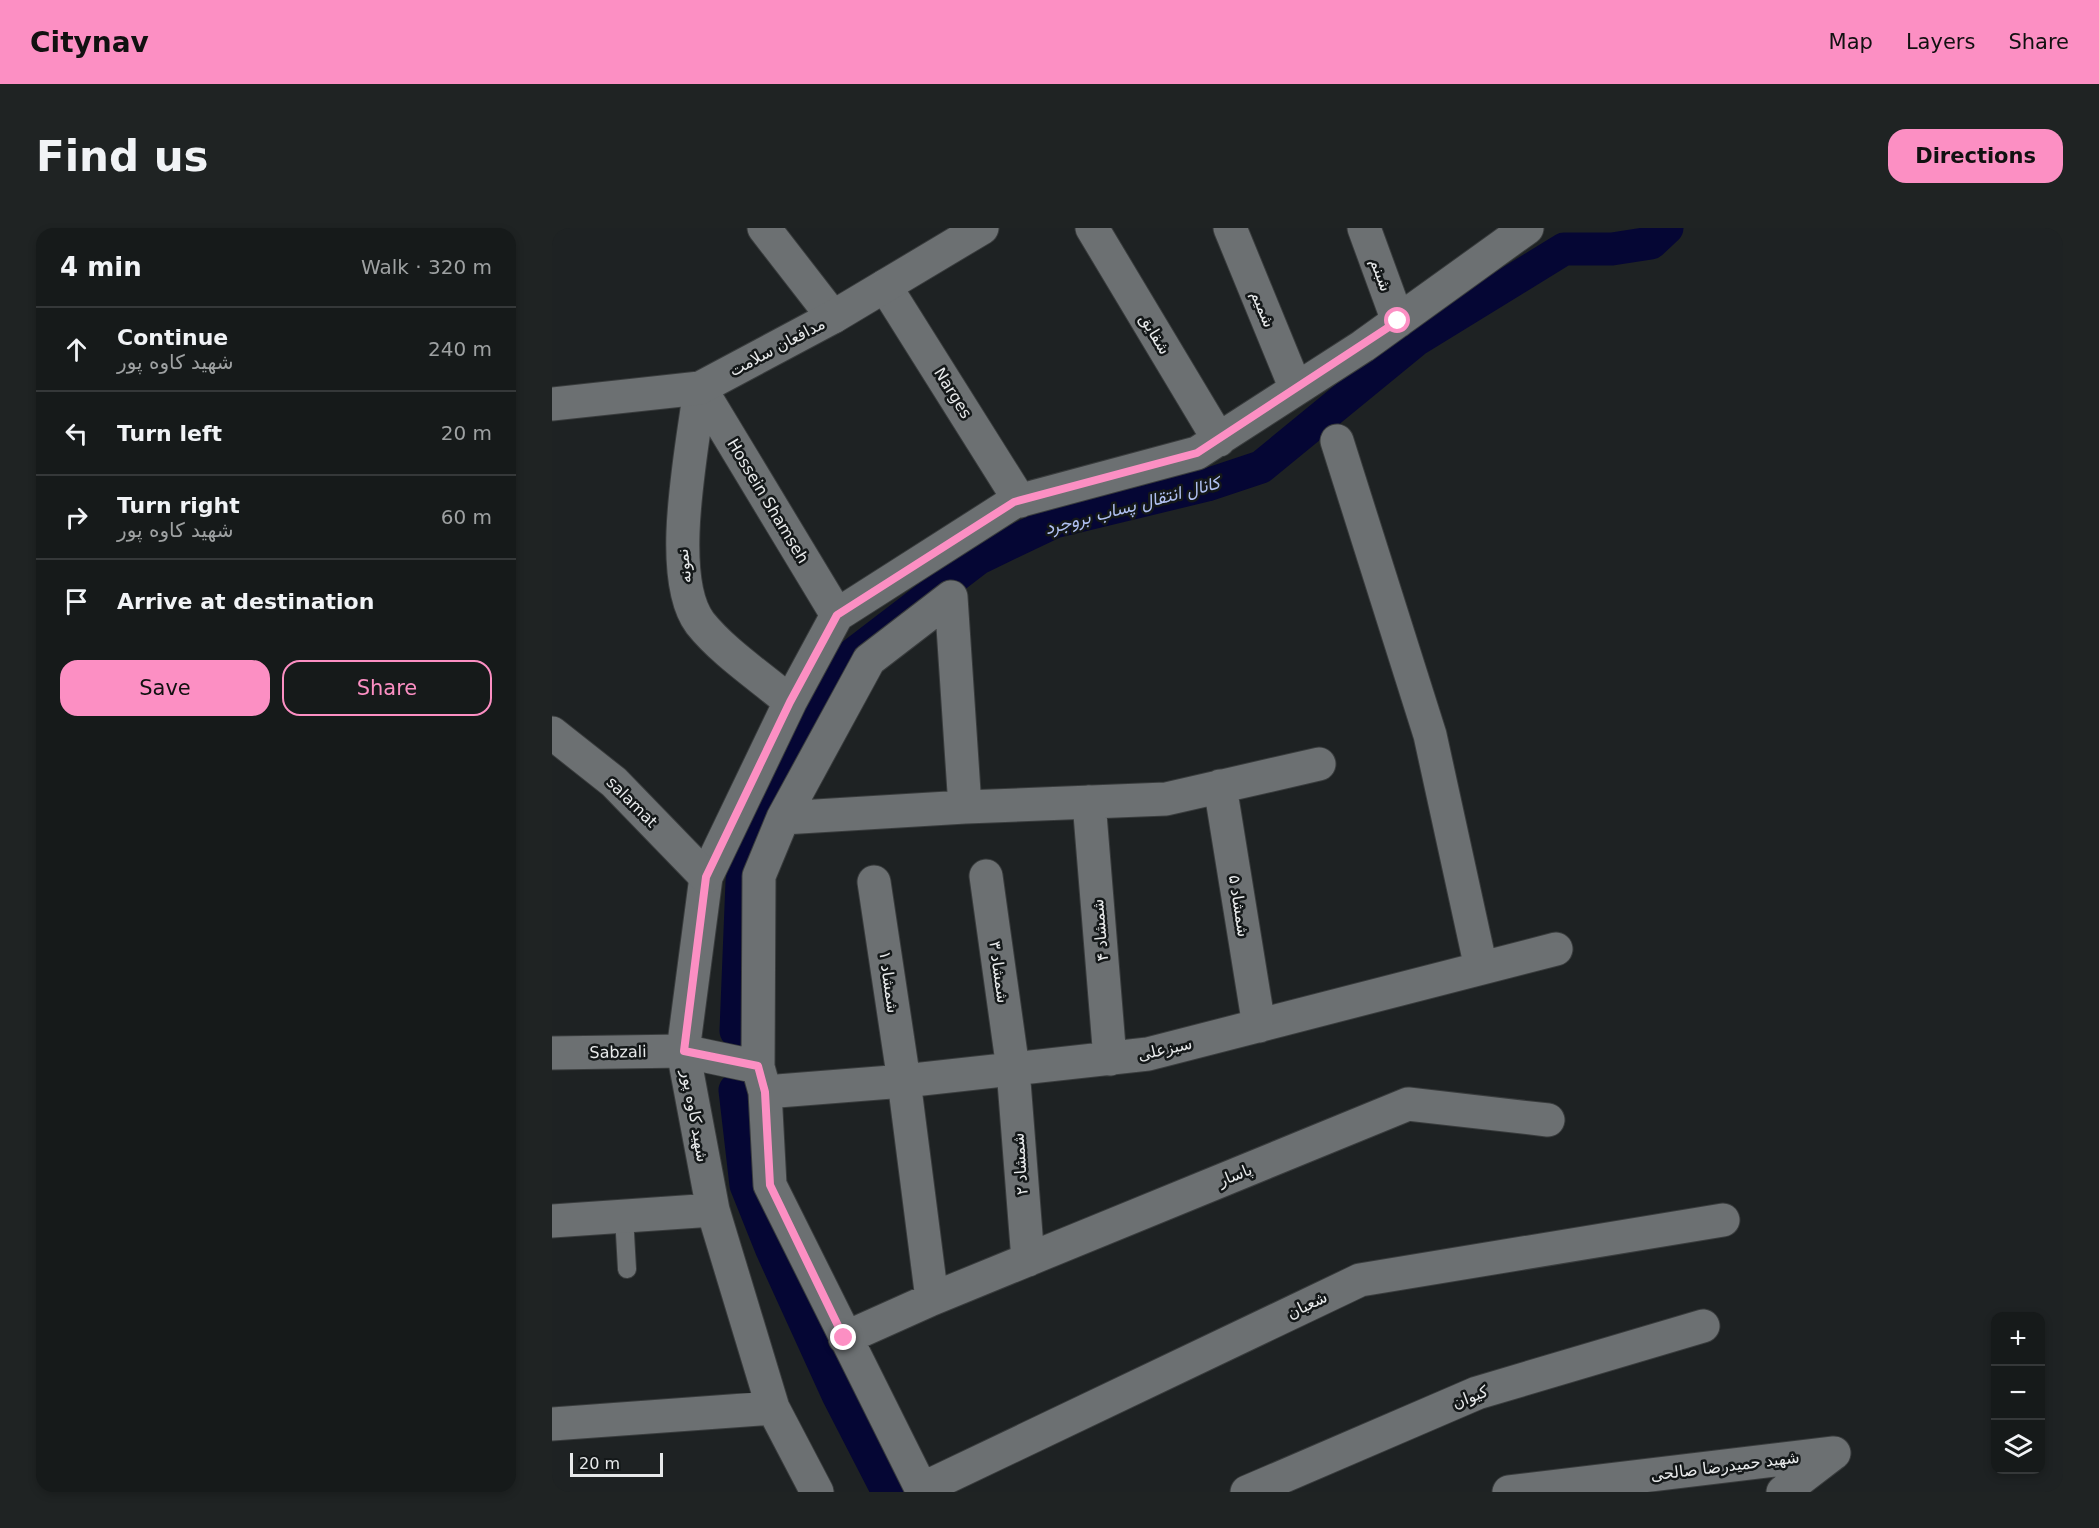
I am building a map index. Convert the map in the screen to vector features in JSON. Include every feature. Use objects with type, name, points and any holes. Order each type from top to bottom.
[{"type":"street","points":[[764,228],[833,317]]},
{"type":"street","name":"مدافعان سلامت","points":[[552,404],[700,388],[833,317],[982,228]]},
{"type":"street","name":"شقایق","points":[[1092,228],[1219,440]]},
{"type":"street","name":"شمیم","points":[[1230,228],[1296,389]]},
{"type":"street","name":"شبنم","points":[[1364,228],[1398,321]]},
{"type":"street","name":"شهید کاوه پور","points":[[817,1492],[773,1408],[713,1210],[684,1051],[706,877],[790,702],[837,615],[1020,501],[1197,453],[1398,321],[1527,228]]},
{"type":"street","name":"Narges","points":[[885,286],[1020,501]]},
{"type":"street","name":"Hossein Shamseh","points":[[700,388],[837,615]]},
{"type":"street","name":"نمونه","points":[[700,388],[681,550],[685,588],[699,621],[720,643],[790,702]]},
{"type":"street","points":[[1337,441],[1430,735],[1481,968]]},
{"type":"street","points":[[923,1490],[844,1338],[770,1185],[761,1079],[759,876],[783,818],[868,660],[951,597],[965,807]]},
{"type":"street","name":"salamat","points":[[552,733],[614,782],[706,877]]},
{"type":"street","points":[[783,818],[965,807],[1166,799],[1319,764]]},
{"type":"street","name":"شمشاد ۵","points":[[1220,786],[1259,1026]]},
{"type":"street","name":"شمشاد ۴","points":[[1089,802],[1110,1059]]},
{"type":"street","name":"شمشاد ۳","points":[[986,876],[1013,1069]]},
{"type":"street","name":"شمشاد ۱","points":[[874,882],[904,1081]]},
{"type":"street","name":"سبزعلی","points":[[761,1079],[904,1081],[1148,1054],[1556,949]]},
{"type":"street","name":"Sabzali","points":[[552,1053],[684,1051],[761,1079]]},
{"type":"street","name":"شمشاد ۲","points":[[1013,1069],[1028,1260]]},
{"type":"street","points":[[904,1081],[932,1299]]},
{"type":"street","name":"پاسار","points":[[844,1338],[932,1299],[1408,1104],[1548,1119]]},
{"type":"street","points":[[552,1221],[713,1210]]},
{"type":"street","name":"شعبان","points":[[923,1490],[1360,1280],[1723,1220]]},
{"type":"street","name":"کیوان","points":[[1246,1492],[1477,1393],[1703,1326]]},
{"type":"street","points":[[552,1424],[773,1408]]},
{"type":"street","name":"شهید حمیدرضا صالحی","points":[[1509,1492],[1834,1453],[1783,1492]]},
{"type":"lane","points":[[624,1216],[627,1269]]},
{"type":"waterway","name":"کانال انتقال پساب بروجرد","points":[[736,1031],[742,882],[746,852],[773,789],[847,659],[979,558],[1054,522],[1207,485],[1261,467],[1416,340],[1564,249],[1612,249],[1651,243],[1667,228]]},
{"type":"waterway","name":"کانال انتقال پساب بروجرد","points":[[735,1090],[746,1185],[772,1250],[838,1395],[888,1492]]},
{"type":"route","points":[[844,1338],[770,1185],[765,1092],[758,1066],[684,1051],[706,877],[790,702],[837,615],[1014,502],[1197,453],[1364,346],[1398,321]]}]
